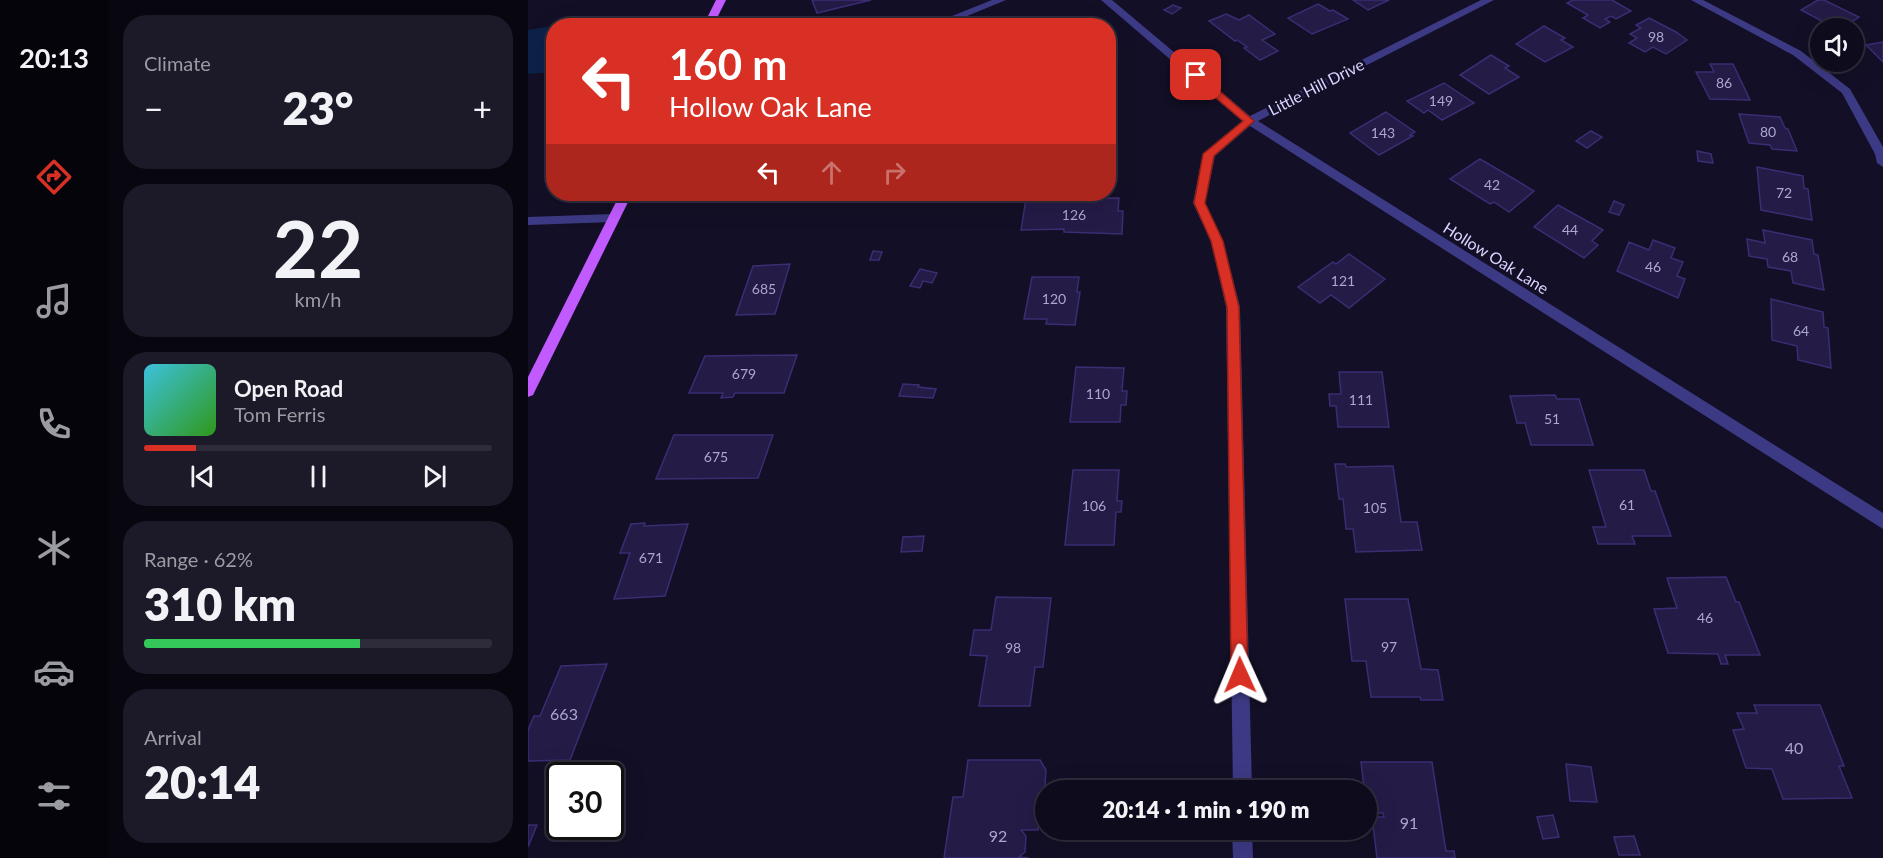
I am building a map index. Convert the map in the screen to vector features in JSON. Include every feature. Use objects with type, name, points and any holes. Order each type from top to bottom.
[{"type":"main road","points":[[712,18],[721,0]]},
{"type":"main road","points":[[528,391],[622,201]]},
{"type":"street","points":[[953,18],[1001,0]]},
{"type":"street","name":"Hollow Oak Lane","points":[[1106,0],[1249,121],[1883,522]]},
{"type":"street","name":"Little Hill Drive","points":[[1242,780],[1233,307],[1217,241],[1199,203],[1209,154],[1249,121],[1489,0]]},
{"type":"street","points":[[1696,0],[1797,53],[1846,91],[1881,154],[1883,164]]},
{"type":"street","points":[[528,221],[614,218]]},
{"type":"street","points":[[1242,840],[1243,858]]},
{"type":"water","points":[[546,27],[546,73],[528,74],[528,30]]},
{"type":"building","points":[[812,0],[871,0],[817,13]]},
{"type":"building","points":[[1353,0],[1389,0],[1368,10]]},
{"type":"building","points":[[1573,0],[1612,0],[1631,11],[1616,19],[1611,16],[1605,19],[1610,22],[1600,28],[1583,18],[1588,15],[1567,3]]},
{"type":"building","points":[[1818,0],[1824,0],[1859,17],[1816,18],[1801,10]]},
{"type":"building","points":[[1318,4],[1348,19],[1312,34],[1288,18]]},
{"type":"building","points":[[1173,5],[1181,8],[1172,14],[1164,10]]},
{"type":"building","points":[[1226,14],[1239,20],[1249,15],[1275,34],[1262,40],[1278,51],[1260,60],[1244,48],[1247,47],[1235,41],[1209,21]]},
{"type":"building","points":[[1649,18],[1687,40],[1666,54],[1653,47],[1645,52],[1629,43],[1637,38],[1630,34],[1641,28],[1636,25]]},
{"type":"building","points":[[1544,26],[1565,38],[1561,40],[1573,47],[1545,62],[1516,44]]},
{"type":"building","points":[[1883,42],[1883,62],[1866,45]]},
{"type":"building","points":[[1491,55],[1509,66],[1505,68],[1519,77],[1489,94],[1460,75]]},
{"type":"building","points":[[1710,64],[1733,64],[1750,100],[1710,99],[1696,72],[1714,72]]},
{"type":"building","points":[[1444,83],[1474,103],[1442,120],[1428,110],[1424,113],[1407,101]]},
{"type":"building","points":[[1386,112],[1415,132],[1410,135],[1413,136],[1379,155],[1350,133]]},
{"type":"building","points":[[1739,114],[1780,117],[1797,151],[1772,149],[1770,145],[1749,143]]},
{"type":"building","points":[[1591,131],[1602,137],[1587,148],[1576,141]]},
{"type":"building","points":[[1697,151],[1711,154],[1713,163],[1698,161]]},
{"type":"building","points":[[1480,159],[1534,191],[1509,212],[1494,202],[1490,204],[1450,179]]},
{"type":"building","points":[[1757,167],[1803,176],[1804,188],[1808,189],[1812,220],[1761,210]]},
{"type":"building","points":[[1116,198],[1119,198],[1118,211],[1123,211],[1122,234],[1064,232],[1064,229],[1021,230],[1026,201],[1116,201]]},
{"type":"building","points":[[1614,201],[1624,205],[1619,215],[1609,212]]},
{"type":"building","points":[[1558,205],[1603,230],[1592,241],[1598,245],[1584,258],[1534,227]]},
{"type":"building","points":[[1763,230],[1812,240],[1814,254],[1818,255],[1824,290],[1793,283],[1791,271],[1768,267],[1767,259],[1749,256],[1747,239],[1765,243]]},
{"type":"building","points":[[1653,240],[1675,248],[1671,258],[1683,262],[1677,276],[1685,279],[1678,298],[1617,271],[1629,242],[1649,250]]},
{"type":"building","points":[[873,251],[882,252],[879,260],[870,260]]},
{"type":"building","points":[[1349,254],[1385,279],[1349,308],[1331,295],[1320,303],[1298,287],[1333,262],[1336,264]]},
{"type":"building","points":[[790,264],[775,314],[736,315],[753,266]]},
{"type":"building","points":[[920,269],[937,273],[932,283],[923,281],[920,288],[910,286]]},
{"type":"building","points":[[1032,277],[1079,277],[1077,292],[1080,292],[1075,325],[1046,324],[1047,319],[1024,319]]},
{"type":"building","points":[[1771,299],[1823,312],[1824,327],[1828,328],[1831,368],[1798,360],[1797,346],[1772,340]]},
{"type":"building","points":[[797,355],[784,393],[735,393],[733,397],[721,398],[723,393],[689,393],[705,356]]},
{"type":"building","points":[[1076,367],[1124,368],[1122,391],[1127,391],[1126,405],[1121,405],[1120,422],[1070,422]]},
{"type":"building","points":[[1339,372],[1382,372],[1389,427],[1338,427],[1336,406],[1330,406],[1329,394],[1341,394]]},
{"type":"building","points":[[903,384],[936,389],[933,398],[899,396]]},
{"type":"building","points":[[1555,395],[1557,399],[1579,399],[1593,445],[1531,445],[1525,423],[1517,423],[1510,396]]},
{"type":"building","points":[[674,435],[773,435],[758,478],[656,479]]},
{"type":"building","points":[[1335,464],[1345,464],[1346,467],[1393,466],[1401,522],[1417,522],[1422,550],[1356,552],[1353,529],[1346,529],[1343,499],[1339,499]]},
{"type":"building","points":[[1073,470],[1119,470],[1117,501],[1122,501],[1121,512],[1116,512],[1114,545],[1065,545]]},
{"type":"building","points":[[1589,470],[1644,470],[1651,491],[1655,491],[1671,536],[1632,536],[1635,544],[1598,544],[1593,527],[1606,527]]},
{"type":"building","points":[[645,523],[644,526],[688,524],[665,596],[614,599],[630,553],[620,553],[631,524]]},
{"type":"building","points":[[924,536],[922,551],[901,552],[903,537]]},
{"type":"building","points":[[1726,577],[1736,602],[1739,602],[1760,655],[1725,655],[1728,664],[1721,664],[1718,654],[1668,653],[1654,609],[1677,608],[1667,578]]},
{"type":"building","points":[[996,597],[1051,598],[1043,667],[1035,667],[1030,706],[979,706],[987,656],[970,655],[974,630],[991,630]]},
{"type":"building","points":[[1345,599],[1408,599],[1421,669],[1438,670],[1443,700],[1421,700],[1420,697],[1371,697],[1366,661],[1352,661]]},
{"type":"building","points":[[607,664],[570,760],[528,761],[528,730],[534,716],[540,716],[561,666]]},
{"type":"building","points":[[1754,705],[1820,705],[1844,766],[1839,766],[1852,798],[1783,799],[1772,769],[1746,768],[1733,730],[1744,729],[1737,713],[1757,713]]},
{"type":"building","points":[[968,760],[1040,760],[1046,770],[1045,780],[1035,780],[1035,830],[1021,830],[1026,836],[1025,852],[1019,857],[1029,858],[944,858],[953,797],[963,797]]},
{"type":"building","points":[[1361,762],[1432,762],[1446,851],[1454,851],[1455,858],[1377,858],[1375,840],[1377,840],[1377,817],[1384,817],[1383,813],[1377,813],[1377,780],[1363,780]]},
{"type":"building","points":[[1566,764],[1591,767],[1597,802],[1570,801]]},
{"type":"building","points":[[1553,815],[1559,837],[1543,839],[1537,817]]},
{"type":"building","points":[[528,825],[537,825],[528,847]]},
{"type":"building","points":[[1634,836],[1640,855],[1619,855],[1614,837]]},
{"type":"route","points":[[1196,75],[1249,121],[1209,154],[1199,203],[1217,241],[1233,307],[1240,675]]}]
